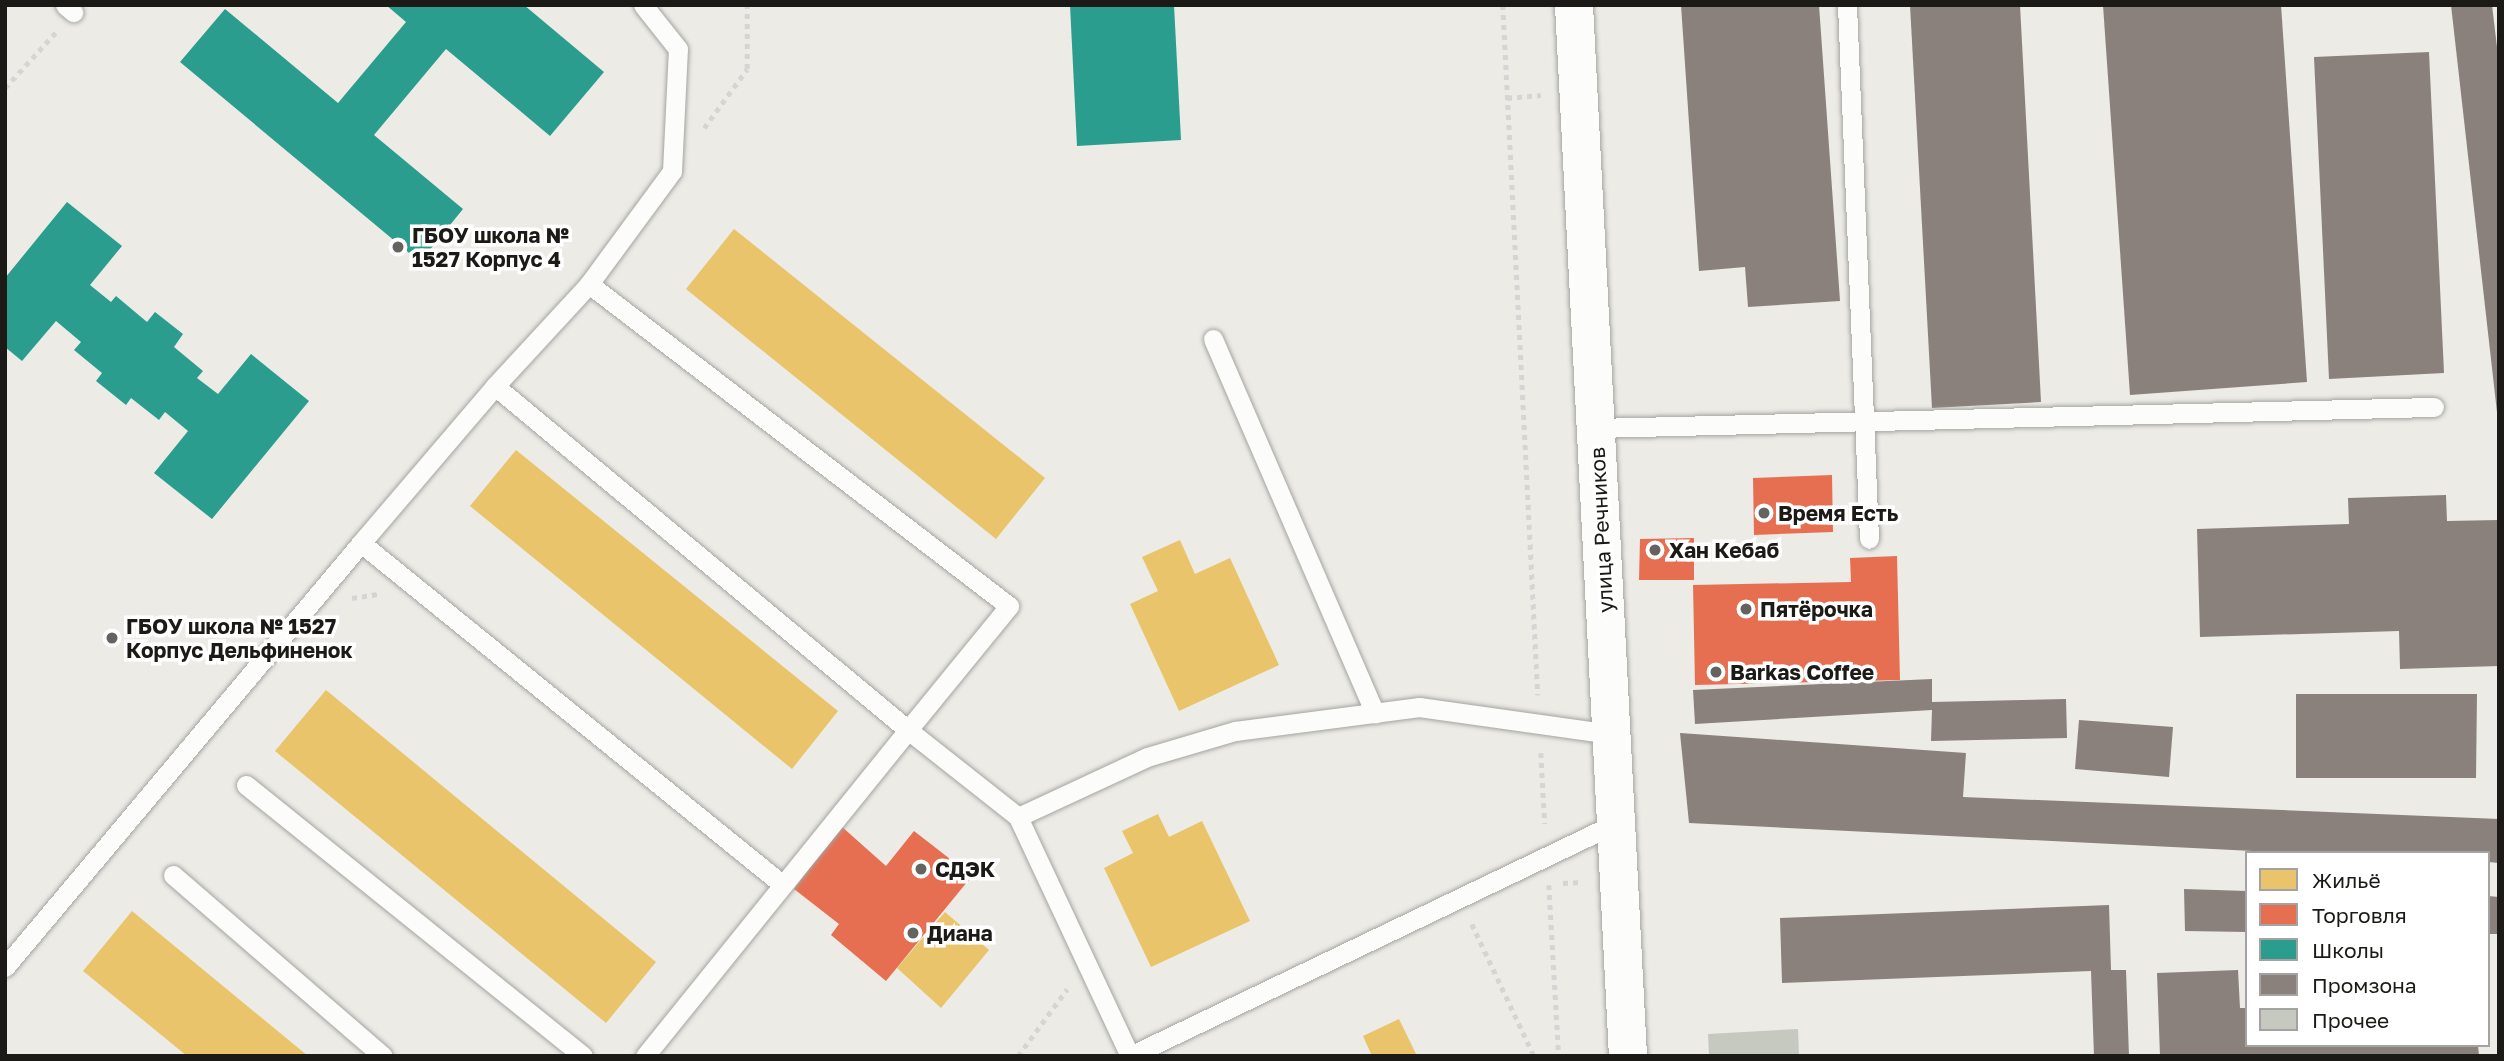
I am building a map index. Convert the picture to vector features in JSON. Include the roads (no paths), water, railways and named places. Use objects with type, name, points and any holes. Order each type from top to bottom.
[{"type":"street","name":"улица Речников","points":[[1574,5],[1628,1056]]},
{"type":"lane","points":[[5,967],[495,386],[589,284],[672,171],[678,49],[643,5]]},
{"type":"lane","points":[[1847,5],[1869,539]]},
{"type":"lane","points":[[589,284],[1009,606],[645,1056]]},
{"type":"lane","points":[[1213,338],[1375,713]]},
{"type":"lane","points":[[495,386],[908,730],[1018,817],[1129,1055],[1616,823]]},
{"type":"lane","points":[[1596,428],[2434,407]]},
{"type":"lane","points":[[361,543],[783,885]]},
{"type":"lane","points":[[1018,817],[1147,757],[1235,732],[1419,707],[1611,734]]},
{"type":"lane","points":[[246,785],[583,1056]]},
{"type":"lane","points":[[173,875],[383,1056]]},
{"type":"place","name":"ГБОУ школа № 1527 Корпус 4","points":[[398,247]]},
{"type":"place","name":"Время Есть","points":[[1764,513]]},
{"type":"place","name":"Хан Кебаб","points":[[1655,550]]},
{"type":"place","name":"Пятёрочка","points":[[1746,609]]},
{"type":"place","name":"ГБОУ школа № 1527 Корпус Дельфиненок","points":[[112,638]]},
{"type":"place","name":"Barkas Coffee","points":[[1716,672]]},
{"type":"place","name":"СДЭК","points":[[921,869]]},
{"type":"place","name":"Диана","points":[[913,933]]}]
